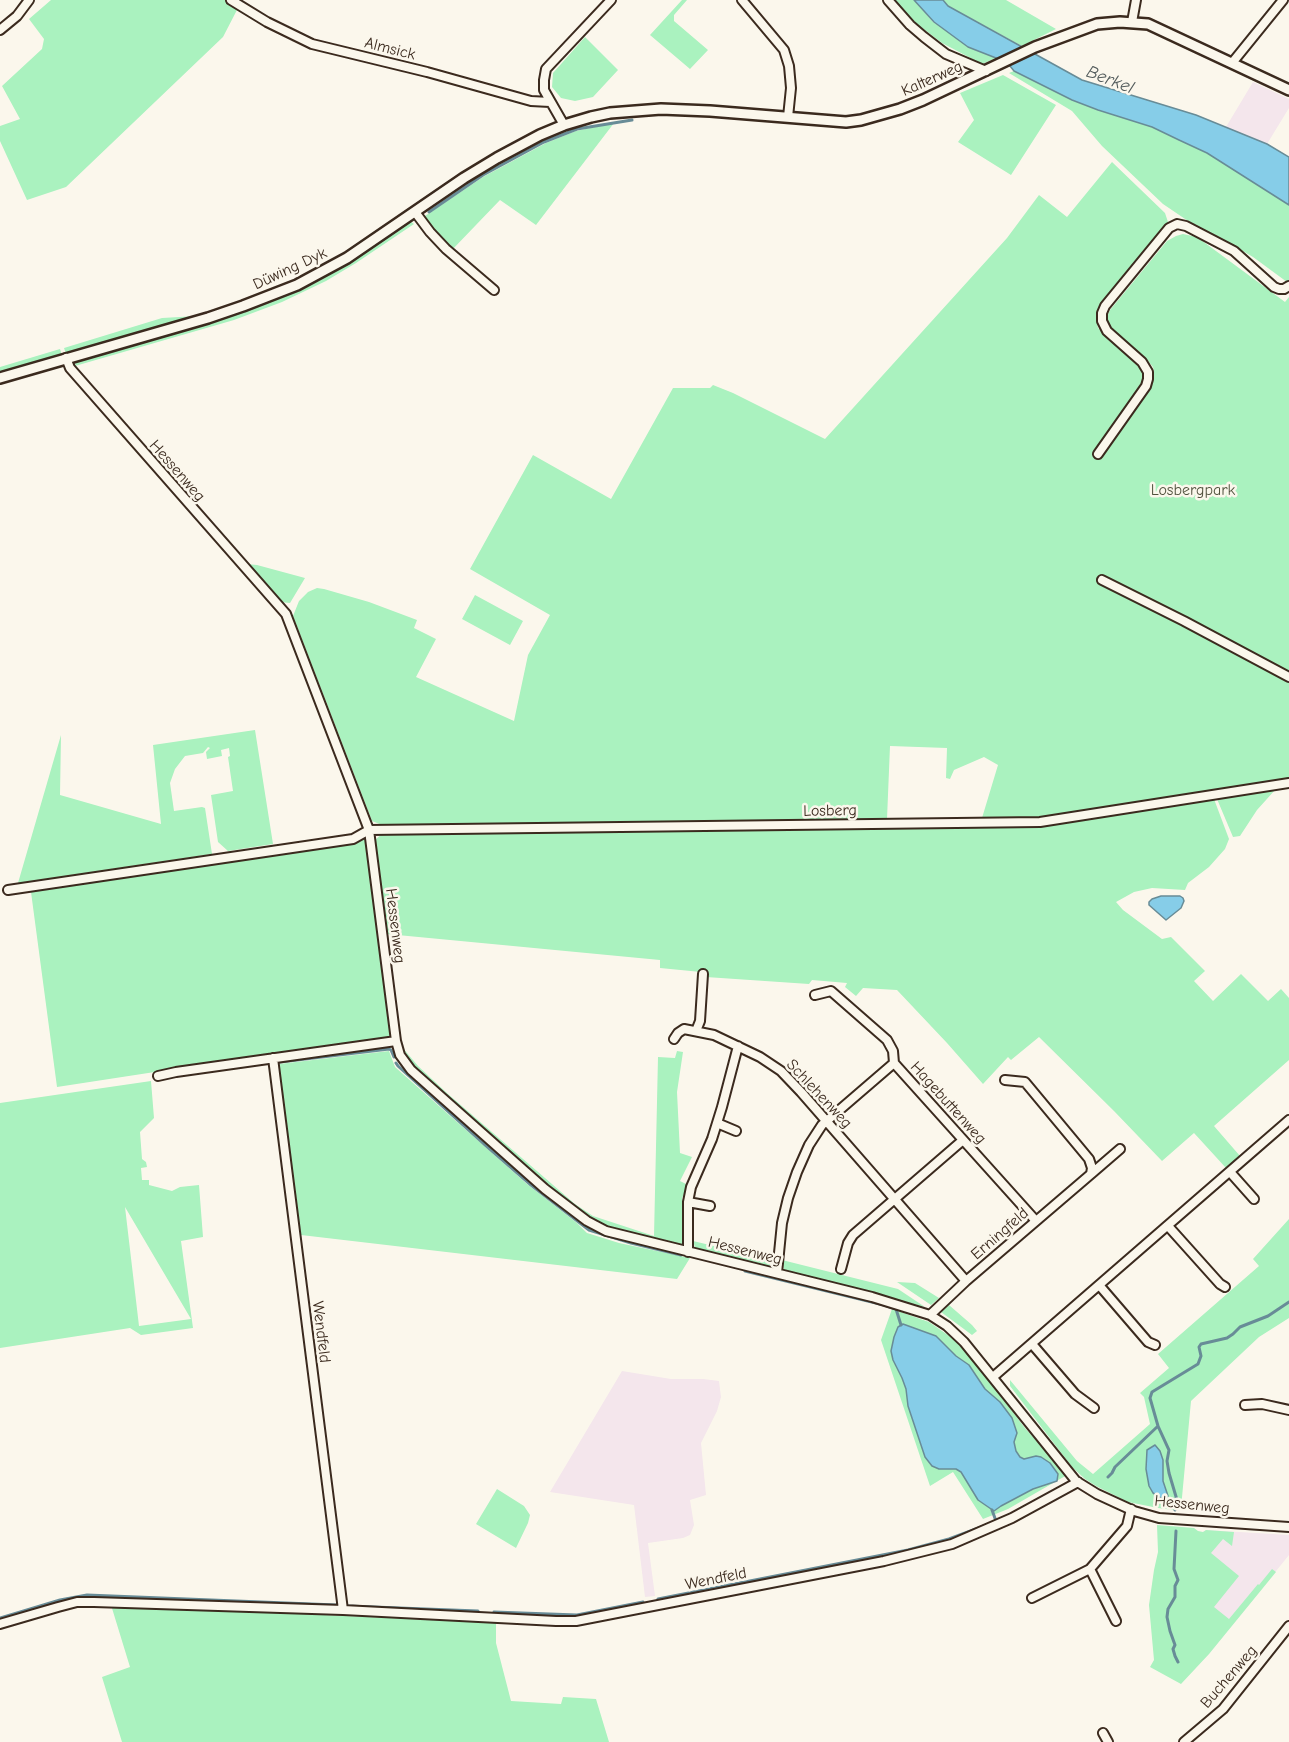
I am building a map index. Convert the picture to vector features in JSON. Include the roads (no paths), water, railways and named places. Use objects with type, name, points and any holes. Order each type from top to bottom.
[{"type":"street","points":[[0,30],[29,0]]},
{"type":"street","name":"Almsick","points":[[231,0],[267,22],[312,44],[427,72],[531,101],[550,102]]},
{"type":"street","points":[[564,125],[544,90],[546,69],[611,0]]},
{"type":"street","points":[[742,0],[783,50],[789,66],[791,88],[788,117]]},
{"type":"street","points":[[888,0],[910,25],[946,54],[986,71]]},
{"type":"street","points":[[1132,22],[1136,0]]},
{"type":"street","points":[[1232,63],[1283,0]]},
{"type":"street","name":"Kalterweg","points":[[564,125],[610,113],[647,110],[687,110],[846,122],[870,118],[917,102],[1035,47],[1097,24],[1132,22],[1148,24],[1289,90]]},
{"type":"street","name":"Düwing Dyk","points":[[0,378],[208,318],[278,293],[347,258],[497,158],[564,125]]},
{"type":"street","points":[[415,212],[446,249],[494,290]]},
{"type":"street","points":[[1098,454],[1146,386],[1148,379],[1148,372],[1142,362],[1107,331],[1102,321],[1102,314],[1112,298],[1169,228],[1177,224],[1186,226],[1234,251],[1274,287],[1279,289],[1289,286]]},
{"type":"street","name":"Hessenweg","points":[[66,358],[70,368],[286,614],[369,830],[396,1041],[400,1055],[425,1084],[545,1189],[579,1215],[606,1231],[872,1297],[930,1315],[947,1326],[964,1342],[1078,1482],[1097,1494],[1159,1518],[1289,1527]]},
{"type":"street","points":[[1102,580],[1289,677]]},
{"type":"street","name":"Losberg","points":[[369,830],[1040,822],[1289,783]]},
{"type":"street","points":[[8,890],[353,839],[369,830]]},
{"type":"street","points":[[674,1040],[684,1029],[696,1031],[700,1021],[703,974]]},
{"type":"street","name":"Hagebuttenweg","points":[[815,995],[831,991],[890,1043],[895,1057],[894,1063],[1036,1221]]},
{"type":"street","name":"Schlehenweg","points":[[696,1031],[714,1035],[738,1046],[781,1071],[827,1120],[966,1281]]},
{"type":"street","points":[[158,1076],[396,1041]]},
{"type":"street","points":[[688,1252],[688,1202],[691,1187],[717,1123],[738,1046]]},
{"type":"street","name":"Wendfeld","points":[[273,1058],[343,1610]]},
{"type":"street","points":[[777,1274],[782,1223],[788,1198],[806,1152],[822,1125],[894,1063]]},
{"type":"street","points":[[1005,1080],[1025,1082],[1089,1159],[1091,1170]]},
{"type":"street","points":[[993,1377],[1289,1120]]},
{"type":"street","points":[[717,1123],[736,1131]]},
{"type":"street","points":[[841,1269],[850,1238],[963,1140]]},
{"type":"street","name":"Erningfeld","points":[[930,1315],[1091,1170],[1120,1149]]},
{"type":"street","points":[[1230,1172],[1254,1199]]},
{"type":"street","points":[[688,1202],[710,1206]]},
{"type":"street","points":[[1168,1226],[1225,1287]]},
{"type":"street","points":[[1099,1285],[1148,1341],[1155,1345]]},
{"type":"street","points":[[1032,1344],[1075,1394],[1094,1408]]},
{"type":"street","points":[[1245,1406],[1262,1404],[1289,1410]]},
{"type":"street","name":"Wendfeld","points":[[0,1624],[67,1605],[94,1602],[343,1610],[576,1621],[884,1561],[952,1544],[1012,1518],[1078,1482]]},
{"type":"street","points":[[1032,1598],[1090,1569],[1127,1526],[1131,1509]]},
{"type":"street","points":[[1090,1569],[1116,1621]]},
{"type":"street","name":"Buchenweg","points":[[1189,1741],[1223,1709],[1289,1626]]},
{"type":"street","points":[[1103,1732],[1108,1742]]},
{"type":"water","points":[[914,0],[943,0],[948,6],[1082,80],[1196,115],[1267,144],[1289,157],[1289,205],[1207,153],[1152,127],[1072,100],[1014,71],[996,58],[968,47],[934,22]]},
{"type":"water","points":[[1161,896],[1180,896],[1184,901],[1181,908],[1166,920],[1149,905],[1152,899]]},
{"type":"water","points":[[903,1324],[936,1336],[956,1356],[969,1365],[985,1389],[1000,1402],[1012,1418],[1017,1433],[1014,1442],[1020,1457],[1024,1459],[1041,1457],[1050,1463],[1058,1474],[1057,1481],[1033,1489],[994,1511],[978,1500],[961,1472],[956,1469],[939,1469],[932,1466],[925,1457],[908,1406],[906,1389],[891,1351],[898,1327]]},
{"type":"water","points":[[1155,1445],[1163,1460],[1163,1481],[1168,1496],[1164,1500],[1153,1493],[1149,1486],[1146,1469],[1147,1450]]},
{"type":"waterway","points":[[429,212],[483,175],[544,142],[577,129],[632,120]]},
{"type":"waterway","points":[[280,1062],[389,1049],[394,1057]]},
{"type":"waterway","points":[[396,1063],[531,1185],[589,1230],[681,1255]]},
{"type":"waterway","points":[[745,1271],[896,1309],[901,1325]]},
{"type":"waterway","points":[[1108,1477],[1115,1467],[1158,1426],[1150,1398],[1152,1392],[1198,1364],[1201,1344],[1227,1338],[1240,1327],[1268,1316],[1289,1302]]},
{"type":"waterway","points":[[1158,1426],[1169,1450],[1167,1461],[1177,1500],[1175,1510]]},
{"type":"waterway","points":[[992,1510],[996,1521],[993,1523]]},
{"type":"waterway","points":[[658,1599],[908,1550],[949,1539],[984,1526]]},
{"type":"waterway","points":[[1176,1531],[1174,1569],[1178,1580],[1175,1586],[1175,1597],[1168,1609],[1167,1617],[1178,1662]]},
{"type":"waterway","points":[[0,1618],[60,1600],[87,1595],[336,1605]]},
{"type":"waterway","points":[[494,1612],[577,1615],[643,1602]]},
{"type":"waterway","points":[[347,1606],[478,1611]]},
{"type":"water label","name":"Berkel","points":[[1110,80]]},
{"type":"park label","name":"Losbergpark","points":[[1193,490]]}]
